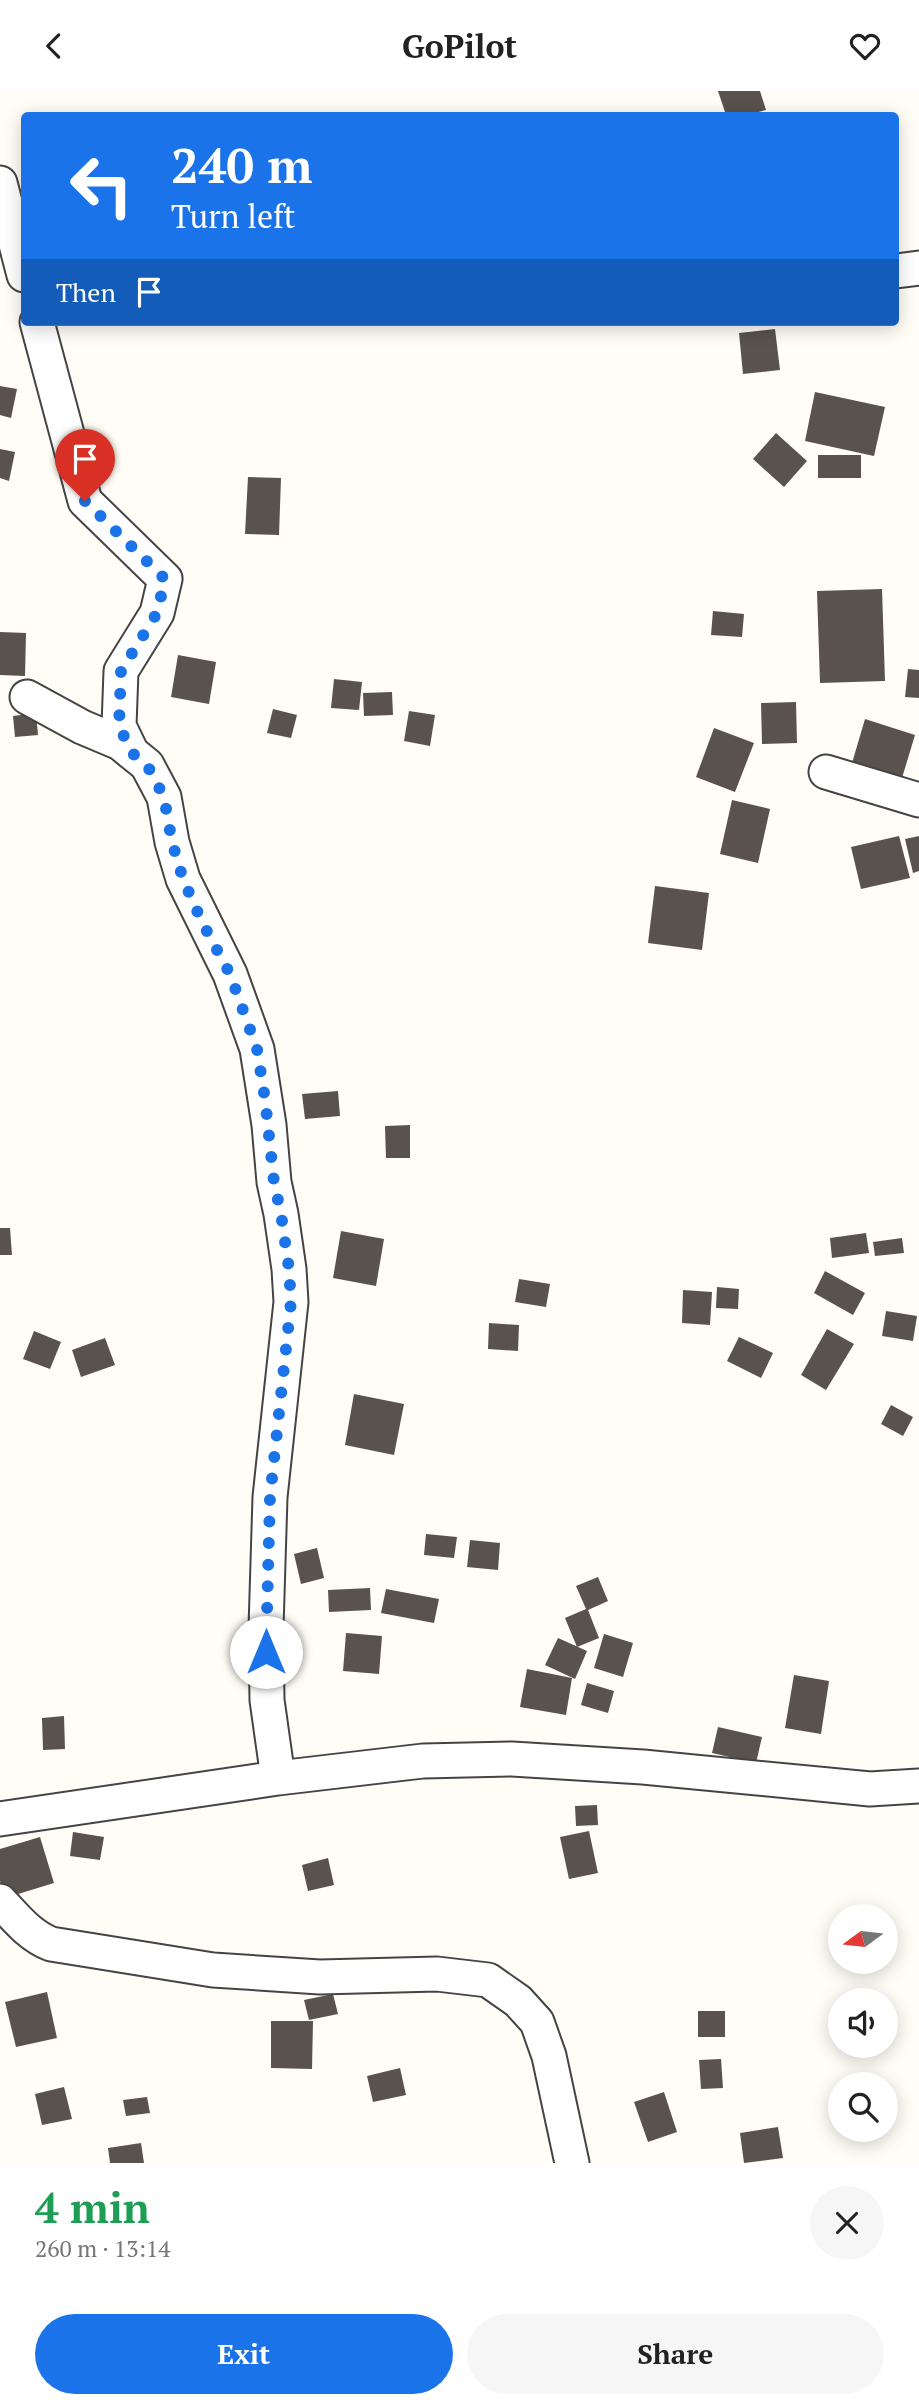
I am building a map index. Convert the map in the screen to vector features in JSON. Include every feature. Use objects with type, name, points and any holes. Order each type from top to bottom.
[{"type":"street","points":[[21,187],[0,183],[21,264]]},
{"type":"street","points":[[899,271],[919,268]]},
{"type":"street","points":[[38,326],[85,501],[165,579],[157,613],[121,671],[119,726],[132,753]]},
{"type":"street","points":[[27,697],[82,727],[120,743],[147,765],[164,797],[172,842],[183,879],[230,974],[257,1049],[269,1125],[274,1182],[289,1269],[291,1302],[270,1497],[267,1602],[267,1700],[278,1778]]},
{"type":"street","points":[[825,772],[919,800]]},
{"type":"street","points":[[0,1818],[278,1778],[423,1761],[512,1759],[643,1767],[870,1790],[919,1786]]},
{"type":"street","points":[[0,1901],[27,1930],[38,1939],[51,1944],[213,1970],[320,1977],[437,1974],[488,1980],[518,2001],[537,2022],[549,2056],[572,2163]]},
{"type":"building","points":[[718,91],[760,91],[766,110],[759,112],[725,112]]},
{"type":"building","points":[[775,329],[780,370],[743,374],[739,333]]},
{"type":"building","points":[[0,386],[17,389],[11,418],[0,415]]},
{"type":"building","points":[[815,392],[885,407],[874,456],[805,441]]},
{"type":"building","points":[[776,433],[807,461],[784,487],[753,459]]},
{"type":"building","points":[[0,449],[15,452],[9,481],[0,478]]},
{"type":"building","points":[[818,455],[861,455],[861,478],[818,478]]},
{"type":"building","points":[[248,477],[281,478],[279,535],[245,534]]},
{"type":"building","points":[[882,589],[885,681],[820,683],[817,591]]},
{"type":"building","points":[[713,611],[744,614],[742,637],[711,635]]},
{"type":"building","points":[[0,632],[26,633],[25,676],[0,675]]},
{"type":"building","points":[[178,655],[216,662],[209,704],[171,697]]},
{"type":"building","points":[[908,669],[919,670],[919,698],[905,697]]},
{"type":"building","points":[[334,679],[362,682],[359,710],[331,708]]},
{"type":"building","points":[[392,692],[393,715],[364,716],[363,693]]},
{"type":"building","points":[[796,702],[797,743],[762,744],[761,703]]},
{"type":"building","points":[[273,709],[297,715],[291,738],[267,733]]},
{"type":"building","points":[[409,711],[435,715],[430,746],[404,741]]},
{"type":"building","points":[[36,713],[38,735],[15,737],[13,716]]},
{"type":"building","points":[[865,719],[915,735],[902,778],[852,763]]},
{"type":"building","points":[[714,728],[754,743],[735,792],[696,777]]},
{"type":"building","points":[[732,800],[770,809],[758,863],[720,854]]},
{"type":"building","points":[[899,836],[910,878],[861,889],[851,847]]},
{"type":"building","points":[[919,836],[919,871],[913,873],[905,839]]},
{"type":"building","points":[[655,886],[709,893],[702,950],[648,943]]},
{"type":"building","points":[[338,1091],[340,1116],[305,1119],[302,1094]]},
{"type":"building","points":[[410,1125],[410,1158],[386,1158],[385,1126]]},
{"type":"building","points":[[0,1228],[10,1228],[12,1255],[0,1255]]},
{"type":"building","points":[[341,1231],[384,1239],[376,1286],[333,1278]]},
{"type":"building","points":[[866,1233],[869,1253],[832,1258],[830,1238]]},
{"type":"building","points":[[902,1238],[904,1253],[875,1256],[873,1242]]},
{"type":"building","points":[[825,1271],[865,1293],[853,1315],[814,1293]]},
{"type":"building","points":[[519,1279],[550,1284],[546,1307],[515,1302]]},
{"type":"building","points":[[717,1287],[739,1289],[738,1309],[716,1308]]},
{"type":"building","points":[[683,1290],[712,1292],[710,1325],[682,1323]]},
{"type":"building","points":[[886,1311],[917,1316],[913,1341],[882,1336]]},
{"type":"building","points":[[489,1323],[519,1325],[518,1351],[488,1349]]},
{"type":"building","points":[[827,1329],[854,1344],[826,1390],[801,1375]]},
{"type":"building","points":[[34,1331],[61,1342],[50,1369],[23,1359]]},
{"type":"building","points":[[739,1337],[773,1353],[761,1378],[727,1361]]},
{"type":"building","points":[[105,1338],[115,1365],[81,1377],[72,1350]]},
{"type":"building","points":[[354,1394],[404,1404],[394,1455],[345,1445]]},
{"type":"building","points":[[891,1405],[913,1417],[903,1436],[881,1424]]},
{"type":"building","points":[[426,1534],[457,1537],[454,1558],[424,1555]]},
{"type":"building","points":[[470,1540],[500,1543],[498,1570],[467,1567]]},
{"type":"building","points":[[317,1548],[324,1578],[301,1584],[294,1554]]},
{"type":"building","points":[[598,1577],[608,1601],[588,1610],[599,1638],[577,1647],[565,1618],[586,1609],[576,1586]]},
{"type":"building","points":[[370,1588],[371,1610],[329,1612],[328,1590]]},
{"type":"building","points":[[386,1589],[439,1599],[434,1623],[381,1613]]},
{"type":"building","points":[[346,1633],[382,1636],[379,1674],[343,1671]]},
{"type":"building","points":[[604,1634],[633,1643],[623,1677],[594,1668]]},
{"type":"building","points":[[558,1638],[587,1651],[575,1679],[545,1665]]},
{"type":"building","points":[[527,1669],[572,1678],[566,1715],[520,1707]]},
{"type":"building","points":[[794,1675],[829,1681],[821,1734],[785,1728]]},
{"type":"building","points":[[587,1683],[614,1691],[608,1713],[581,1705]]},
{"type":"building","points":[[64,1716],[65,1749],[43,1750],[42,1718]]},
{"type":"building","points":[[718,1727],[762,1737],[756,1763],[712,1753]]},
{"type":"building","points":[[597,1805],[598,1825],[576,1826],[575,1806]]},
{"type":"building","points":[[589,1831],[598,1873],[569,1879],[560,1837]]},
{"type":"building","points":[[73,1832],[104,1837],[100,1860],[70,1856]]},
{"type":"building","points":[[40,1837],[54,1883],[5,1898],[0,1881],[0,1849]]},
{"type":"building","points":[[328,1858],[334,1885],[308,1891],[302,1865]]},
{"type":"building","points":[[47,1992],[57,2038],[16,2047],[5,2002]]},
{"type":"building","points":[[333,1994],[338,2014],[309,2020],[304,2000]]},
{"type":"building","points":[[698,2011],[725,2011],[725,2037],[698,2037]]},
{"type":"building","points":[[271,2021],[313,2021],[312,2069],[271,2068]]},
{"type":"building","points":[[721,2059],[723,2088],[701,2089],[699,2060]]},
{"type":"building","points":[[400,2068],[406,2095],[373,2102],[367,2076]]},
{"type":"building","points":[[64,2087],[72,2119],[42,2125],[35,2094]]},
{"type":"building","points":[[664,2092],[677,2132],[648,2142],[634,2102]]},
{"type":"building","points":[[147,2097],[150,2113],[126,2116],[123,2100]]},
{"type":"building","points":[[778,2127],[783,2158],[744,2163],[740,2133]]},
{"type":"building","points":[[141,2143],[144,2163],[110,2163],[108,2148]]},
{"type":"route","points":[[85,501],[165,579],[157,613],[121,671],[119,726],[132,753],[147,765],[164,797],[172,842],[183,879],[230,974],[257,1049],[269,1125],[291,1302],[270,1497],[266,1652]]}]
